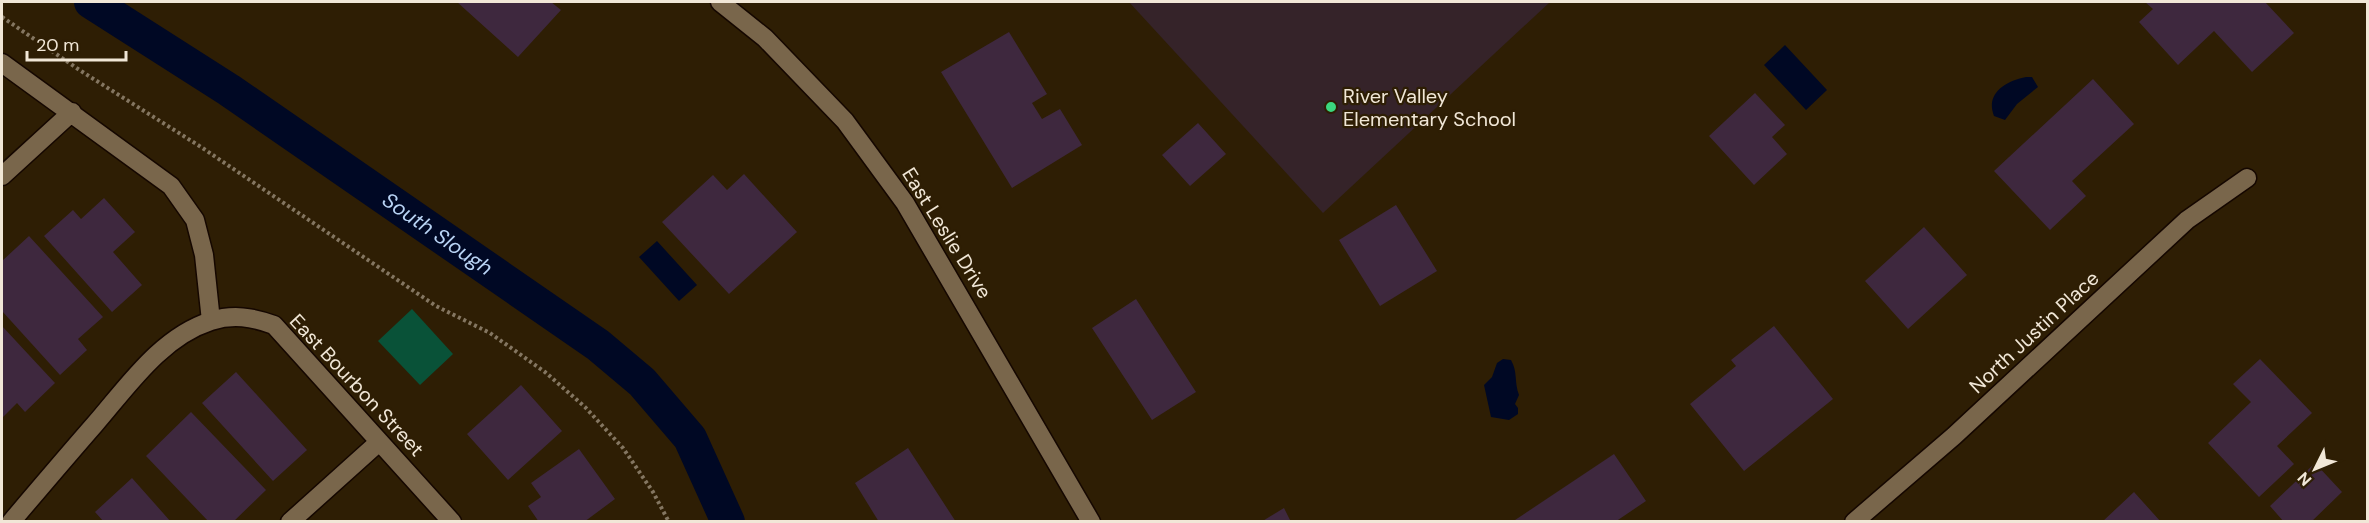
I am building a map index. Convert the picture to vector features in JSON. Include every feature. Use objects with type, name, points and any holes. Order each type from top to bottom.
[{"type":"street","name":"East Leslie Drive","points":[[720,2],[765,38],[845,121],[905,203],[1091,522]]},
{"type":"street","points":[[2,63],[171,186],[195,220],[204,255],[211,321]]},
{"type":"street","points":[[2,176],[72,112]]},
{"type":"street","name":"North Justin Place","points":[[1854,522],[1954,436],[2187,220],[2247,178]]},
{"type":"street","name":"East Bourbon Street","points":[[11,522],[155,355],[188,331],[211,321],[236,316],[253,318],[274,325],[452,522]]},
{"type":"street","points":[[290,522],[379,442]]},
{"type":"path","points":[[2,17],[81,71],[201,147],[427,300],[490,333],[545,372],[585,407],[623,448],[653,492],[669,522]]},
{"type":"shaded area","name":"River Valley Elementary School","points":[[1129,2],[1550,2],[1323,213]]},
{"type":"green space","points":[[412,309],[453,354],[420,385],[378,341]]},
{"type":"water","points":[[1785,45],[1827,90],[1806,110],[1764,65]]},
{"type":"water","points":[[2026,77],[2032,77],[2038,87],[2017,104],[2005,120],[1994,116],[1992,101],[1999,89]]},
{"type":"water","points":[[657,241],[697,285],[679,301],[639,257]]},
{"type":"water","points":[[1503,359],[1511,360],[1513,364],[1519,395],[1515,404],[1518,414],[1509,420],[1491,417],[1484,385],[1492,377],[1497,363]]},
{"type":"building","points":[[457,2],[551,2],[561,10],[518,57]]},
{"type":"building","points":[[2145,2],[2265,2],[2294,33],[2252,72],[2214,31],[2178,65],[2139,22],[2153,9]]},
{"type":"building","points":[[1009,32],[1047,94],[1032,103],[1042,119],[1060,109],[1082,145],[1012,188],[941,72]]},
{"type":"building","points":[[2093,79],[2134,124],[2072,181],[2086,196],[2050,230],[1994,171]]},
{"type":"building","points":[[1755,93],[1785,125],[1772,137],[1787,154],[1754,185],[1709,136]]},
{"type":"building","points":[[1198,123],[1226,154],[1190,186],[1162,155]]},
{"type":"building","points":[[744,174],[797,232],[729,294],[662,222],[713,175],[727,190]]},
{"type":"building","points":[[104,198],[135,232],[113,252],[142,285],[112,312],[44,236],[73,210],[81,219]]},
{"type":"building","points":[[1396,205],[1437,271],[1380,306],[1339,240]]},
{"type":"building","points":[[1924,227],[1967,275],[1908,329],[1865,281]]},
{"type":"building","points":[[29,236],[103,317],[78,339],[87,350],[60,375],[2,311],[2,261]]},
{"type":"building","points":[[1136,299],[1196,392],[1152,420],[1092,328]]},
{"type":"building","points":[[2,326],[55,383],[25,412],[17,403],[2,418]]},
{"type":"building","points":[[1774,326],[1833,399],[1744,471],[1690,404],[1736,366],[1731,360]]},
{"type":"building","points":[[2260,359],[2312,413],[2277,446],[2294,464],[2259,497],[2208,443],[2251,402],[2233,384]]},
{"type":"building","points":[[236,372],[307,450],[273,481],[202,403]]},
{"type":"building","points":[[521,385],[562,431],[508,480],[467,434]]},
{"type":"building","points":[[191,412],[266,490],[233,522],[209,522],[146,456]]},
{"type":"building","points":[[908,448],[956,522],[879,522],[855,483]]},
{"type":"building","points":[[579,449],[615,499],[584,522],[539,522],[528,506],[541,497],[531,483]]},
{"type":"building","points":[[1614,454],[1646,501],[1615,522],[1512,522]]},
{"type":"building","points":[[2315,463],[2342,492],[2311,522],[2284,522],[2270,506]]},
{"type":"building","points":[[132,478],[171,522],[104,522],[95,512]]},
{"type":"building","points":[[2134,492],[2161,522],[2102,522]]},
{"type":"building","points":[[1284,508],[1291,522],[1261,522]]},
{"type":"waterway","name":"South Slough","points":[[91,2],[229,90],[598,345],[642,382],[690,438],[728,522]]},
{"type":"place","name":"River Valley Elementary School","points":[[1331,107]]}]
